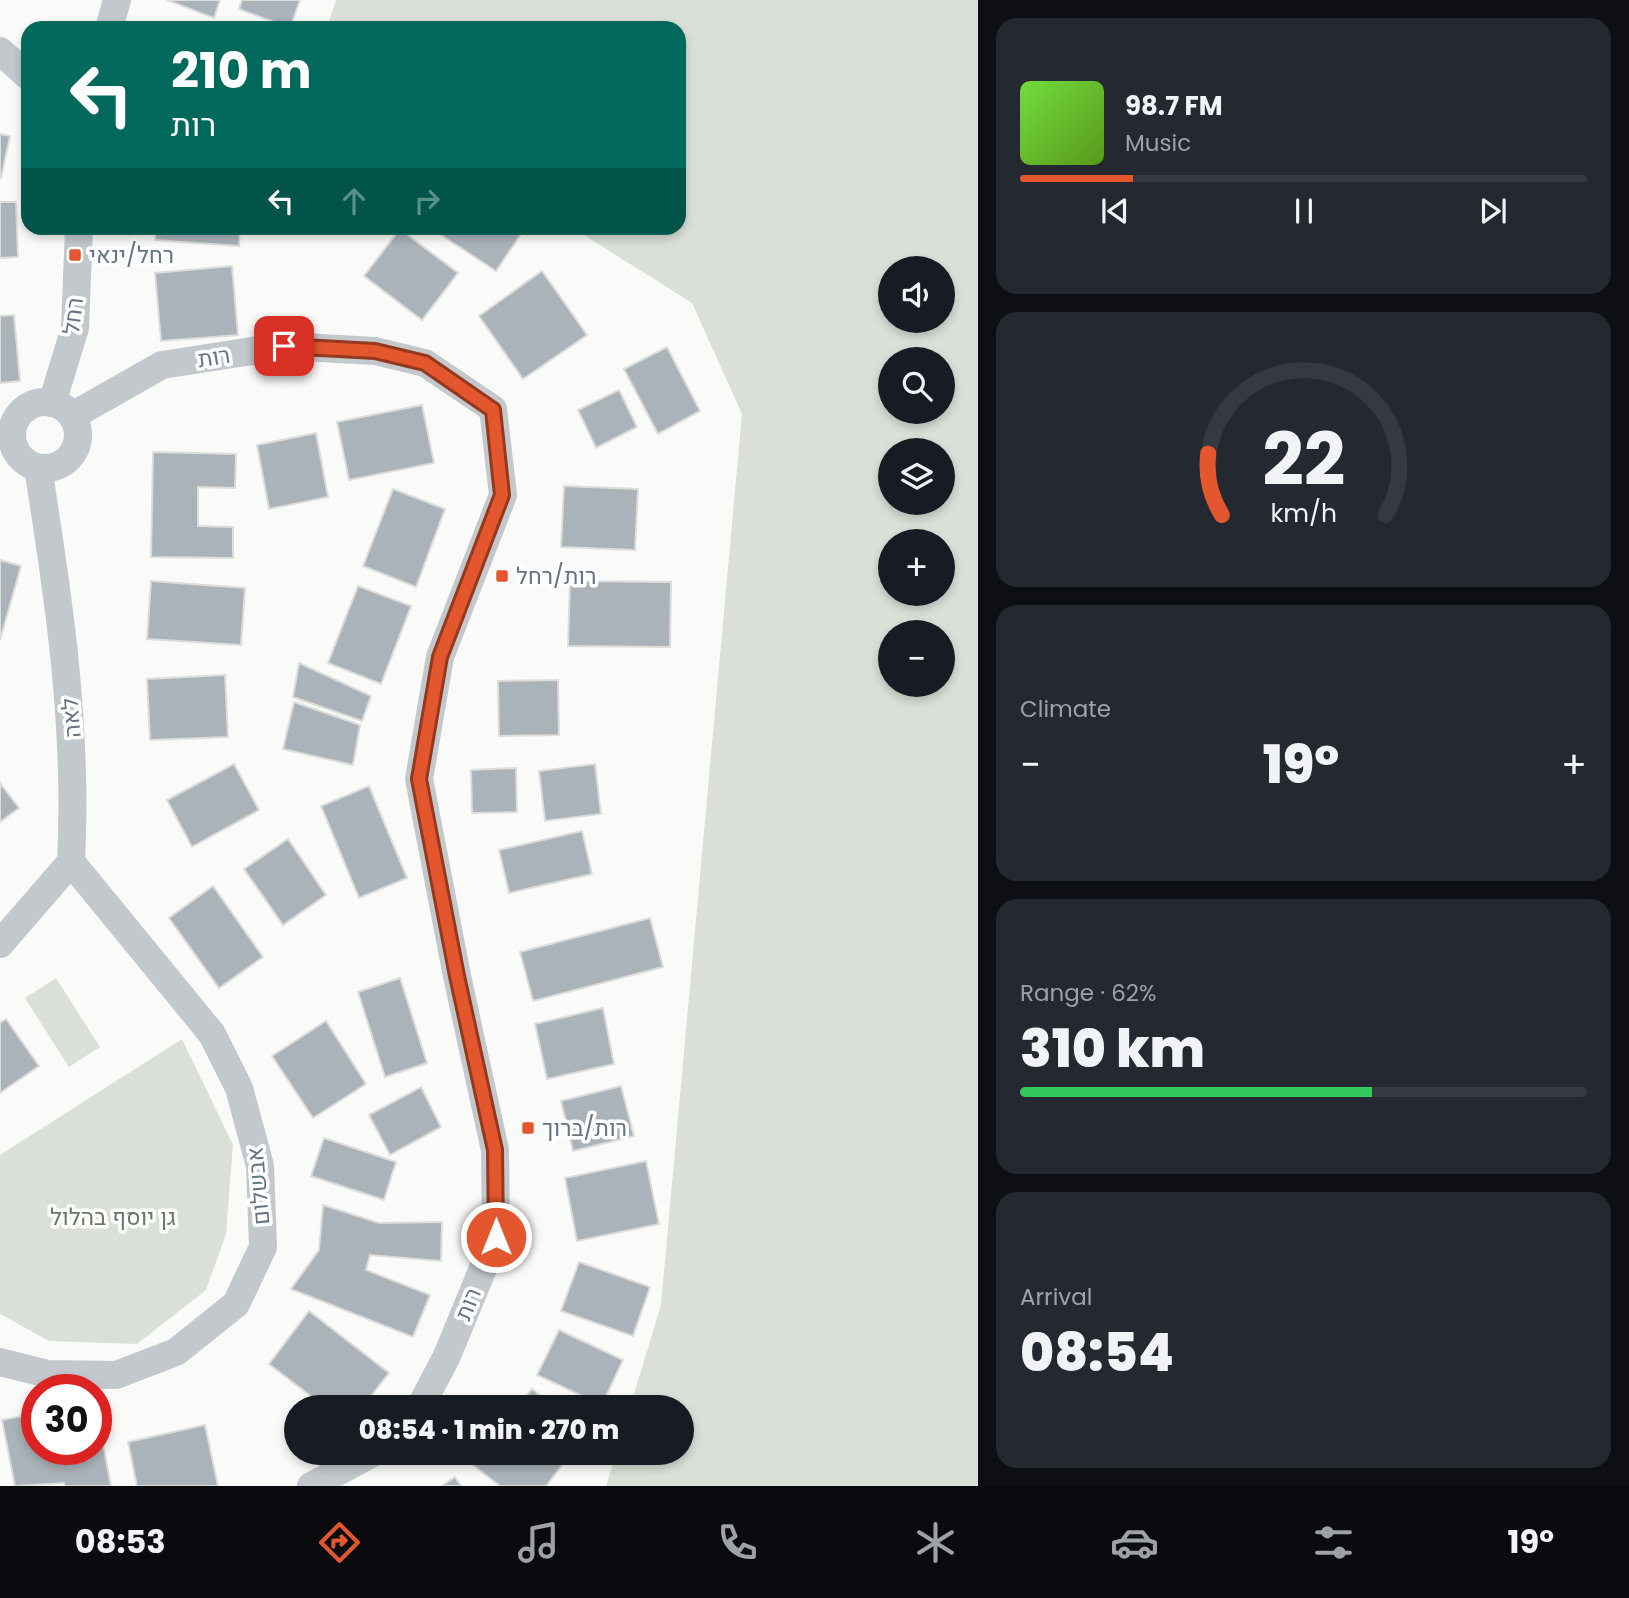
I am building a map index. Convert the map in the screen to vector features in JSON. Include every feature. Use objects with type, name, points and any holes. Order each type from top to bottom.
[{"type":"street","points":[[111,21],[117,0]]},
{"type":"street","points":[[0,51],[21,70]]},
{"type":"street","name":"רחל","points":[[62,409],[75,328],[79,235]]},
{"type":"street","name":"רות","points":[[62,409],[162,365],[284,346],[375,351],[425,363],[493,410],[502,495],[440,657],[419,779],[457,976],[495,1150],[496,1237],[446,1358],[426,1395]]},
{"type":"street","points":[[30,406],[62,409],[78,432],[76,448],[60,465],[13,452],[15,423],[30,406]]},
{"type":"street","name":"לאה","points":[[13,452],[62,619],[73,741],[71,862]]},
{"type":"street","points":[[0,944],[71,862]]},
{"type":"street","name":"אבשלום","points":[[0,1362],[48,1374],[116,1376],[176,1352],[236,1304],[263,1247],[260,1166],[239,1088],[212,1034],[71,862]]},
{"type":"street","points":[[311,1486],[350,1465]]},
{"type":"green space","points":[[336,0],[978,0],[978,1486],[606,1486],[612,1465],[694,1465],[694,1395],[634,1395],[661,1305],[742,414],[692,303],[584,235],[686,235],[686,21],[329,21]]},
{"type":"green space","points":[[56,978],[100,1047],[69,1067],[25,998]]},
{"type":"green space","name":"גן יוסף בהלול","points":[[182,1039],[233,1145],[226,1234],[206,1290],[137,1344],[49,1341],[0,1314],[0,1155]]},
{"type":"building","points":[[167,0],[220,0],[214,18]]},
{"type":"building","points":[[242,0],[300,0],[292,21],[271,21],[239,9]]},
{"type":"building","points":[[0,134],[10,136],[1,178],[0,177]]},
{"type":"building","points":[[0,202],[16,202],[18,257],[0,258]]},
{"type":"building","points":[[155,235],[240,235],[239,246],[155,240]]},
{"type":"building","points":[[395,235],[408,235],[458,273],[422,320],[364,276]]},
{"type":"building","points":[[441,235],[520,235],[496,271]]},
{"type":"building","points":[[232,266],[238,335],[161,341],[155,273]]},
{"type":"building","points":[[542,271],[587,335],[523,379],[479,316]]},
{"type":"building","points":[[14,315],[20,381],[0,383],[0,316]]},
{"type":"building","points":[[667,347],[700,411],[658,434],[624,369]]},
{"type":"building","points":[[619,390],[637,427],[596,448],[578,410]]},
{"type":"building","points":[[422,405],[434,463],[349,480],[337,422]]},
{"type":"building","points":[[316,433],[328,497],[269,509],[257,445]]},
{"type":"building","points":[[153,452],[236,454],[235,488],[198,487],[198,526],[233,527],[233,558],[151,557]]},
{"type":"building","points":[[564,486],[638,489],[635,550],[561,547]]},
{"type":"building","points":[[393,489],[445,509],[416,587],[363,566]]},
{"type":"building","points":[[0,560],[21,566],[0,640]]},
{"type":"building","points":[[151,581],[245,588],[241,645],[147,639]]},
{"type":"building","points":[[570,581],[671,582],[670,647],[568,646]]},
{"type":"building","points":[[358,586],[411,606],[381,684],[328,663]]},
{"type":"building","points":[[299,663],[371,696],[362,721],[293,697]]},
{"type":"building","points":[[225,675],[228,737],[150,740],[147,679]]},
{"type":"building","points":[[558,680],[559,735],[499,736],[498,681]]},
{"type":"building","points":[[294,702],[360,725],[353,765],[283,749]]},
{"type":"building","points":[[234,764],[259,810],[192,847],[167,800]]},
{"type":"building","points":[[595,764],[601,814],[545,821],[539,771]]},
{"type":"building","points":[[516,768],[517,812],[472,813],[471,770]]},
{"type":"building","points":[[0,783],[19,808],[0,822]]},
{"type":"building","points":[[369,786],[407,878],[359,898],[321,806]]},
{"type":"building","points":[[582,831],[592,874],[509,893],[499,850]]},
{"type":"building","points":[[288,839],[326,895],[283,925],[244,869]]},
{"type":"building","points":[[213,886],[263,957],[219,988],[169,918]]},
{"type":"building","points":[[650,918],[663,967],[533,1001],[520,952]]},
{"type":"building","points":[[400,978],[427,1063],[385,1077],[358,992]]},
{"type":"building","points":[[603,1008],[614,1064],[547,1079],[535,1024]]},
{"type":"building","points":[[6,1019],[39,1066],[0,1093],[0,1023]]},
{"type":"building","points":[[326,1021],[366,1084],[313,1118],[272,1056]]},
{"type":"building","points":[[621,1086],[634,1136],[573,1151],[561,1101]]},
{"type":"building","points":[[421,1087],[441,1127],[390,1155],[369,1115]]},
{"type":"building","points":[[324,1138],[396,1162],[384,1200],[311,1176]]},
{"type":"building","points":[[646,1161],[659,1224],[577,1241],[565,1178]]},
{"type":"building","points":[[323,1205],[379,1223],[442,1222],[441,1261],[370,1255],[366,1270],[430,1295],[413,1337],[291,1289],[319,1250]]},
{"type":"building","points":[[579,1262],[650,1287],[633,1336],[561,1311]]},
{"type":"building","points":[[309,1311],[389,1373],[372,1395],[309,1395],[269,1364]]},
{"type":"building","points":[[559,1330],[623,1360],[607,1395],[580,1395],[537,1375]]},
{"type":"building","points":[[532,1389],[540,1395],[527,1395]]},
{"type":"building","points":[[21,1416],[21,1465],[107,1465],[111,1486],[65,1486],[64,1483],[15,1486],[2,1420]]},
{"type":"building","points":[[205,1425],[218,1486],[137,1486],[128,1442]]},
{"type":"building","points":[[473,1465],[562,1465],[546,1486],[500,1486]]},
{"type":"building","points":[[455,1477],[461,1486],[442,1486]]},
{"type":"place","name":"רחל/ינאי","points":[[75,255]]},
{"type":"place","name":"רות/רחל","points":[[502,576]]},
{"type":"place","name":"רות/ברוך","points":[[528,1128]]},
{"type":"route","points":[[284,346],[375,351],[425,363],[493,410],[502,495],[440,657],[419,779],[457,976],[495,1150],[496,1237]]}]
